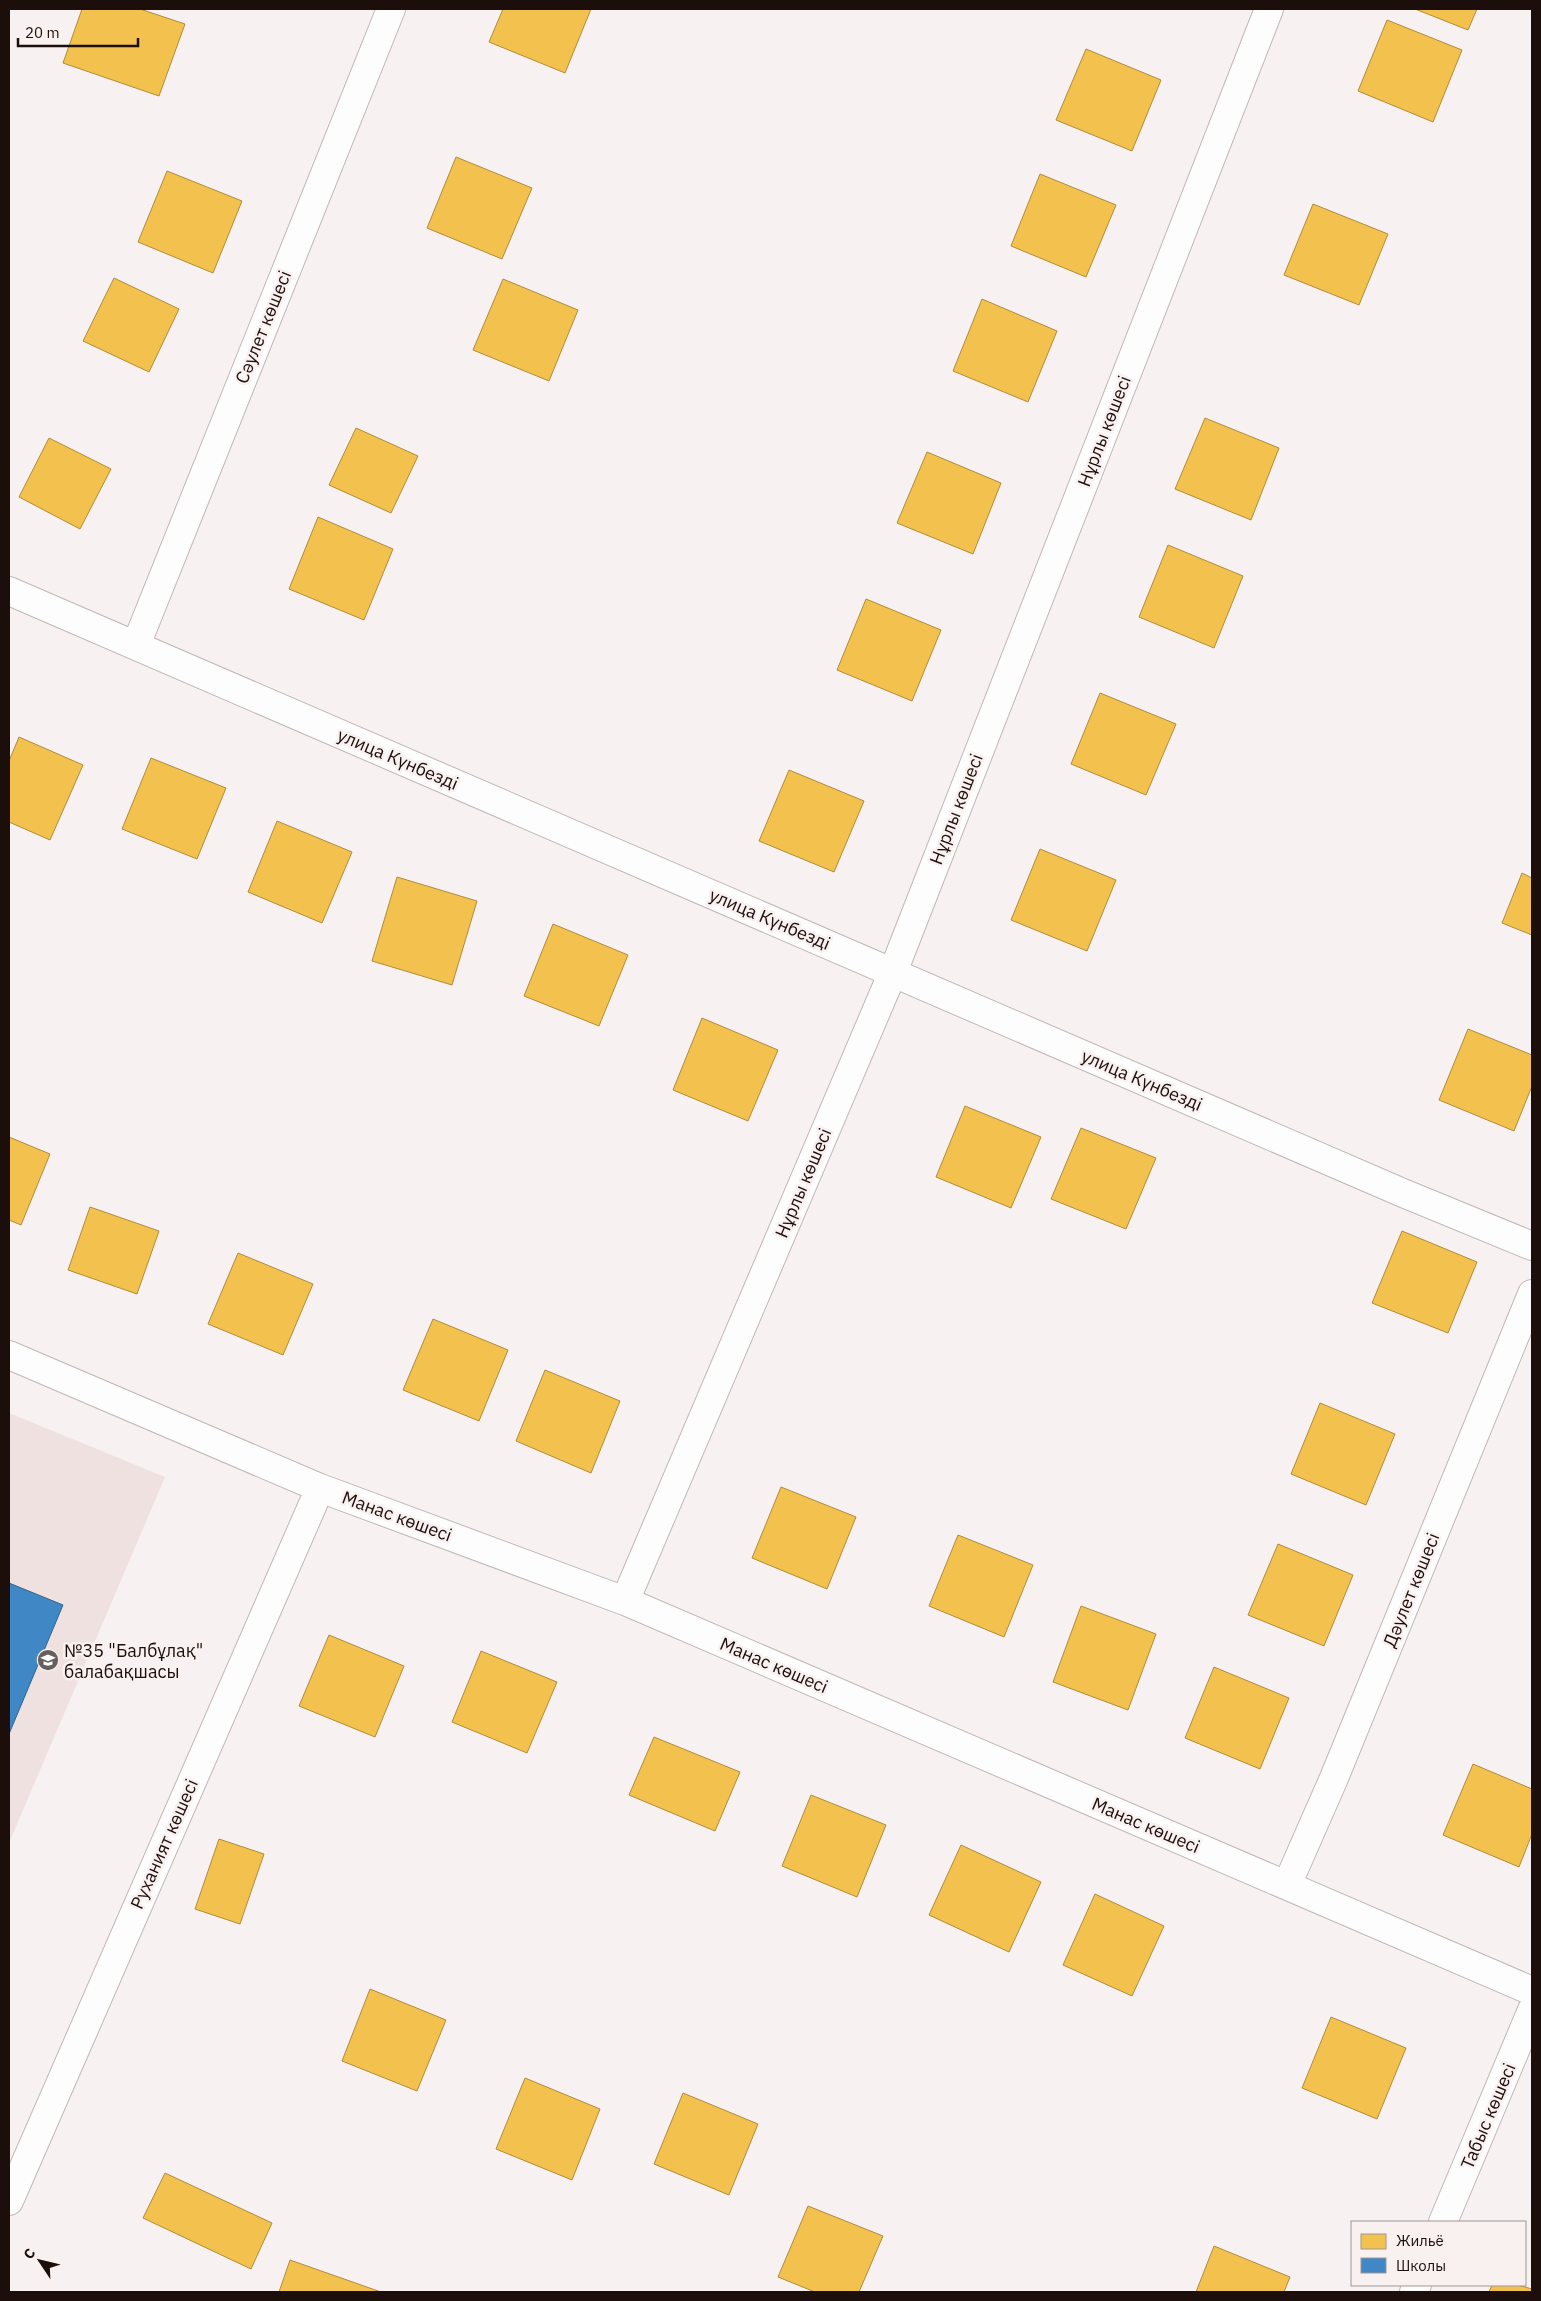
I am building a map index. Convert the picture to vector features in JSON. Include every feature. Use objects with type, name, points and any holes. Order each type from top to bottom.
[{"type":"street","name":"Сәулет көшесі","points":[[136,645],[391,9]]},
{"type":"street","name":"Нұрлы көшесі","points":[[625,1601],[892,972],[1269,9]]},
{"type":"street","name":"улица Күнбезді","points":[[9,590],[1394,1189],[1532,1246]]},
{"type":"street","name":"Дәулет көшесі","points":[[1287,1885],[1334,1778],[1532,1294]]},
{"type":"street","name":"Манас көшесі","points":[[9,1355],[320,1488],[625,1601],[1532,1991]]},
{"type":"street","name":"Руханият көшесі","points":[[9,2201],[320,1488]]},
{"type":"street","name":"Табыс көшесі","points":[[1443,2221],[1532,2010]]},
{"type":"shaded area","name":"№35 \"Балбұлақ\" балабақшасы","points":[[9,1413],[165,1477],[9,1843]]},
{"type":"building: Жильё","points":[[82,9],[140,9],[185,24],[159,96],[63,63]]},
{"type":"building: Жильё","points":[[503,9],[591,9],[565,73],[489,42]]},
{"type":"building: Жильё","points":[[1415,9],[1477,9],[1468,30]]},
{"type":"building: Жильё","points":[[1387,20],[1462,50],[1433,122],[1358,91]]},
{"type":"building: Жильё","points":[[1086,49],[1161,80],[1132,151],[1056,120]]},
{"type":"building: Жильё","points":[[456,157],[532,188],[502,259],[427,228]]},
{"type":"building: Жильё","points":[[167,171],[242,201],[213,273],[138,242]]},
{"type":"building: Жильё","points":[[1040,174],[1116,205],[1086,277],[1011,246]]},
{"type":"building: Жильё","points":[[1313,204],[1388,234],[1359,305],[1284,275]]},
{"type":"building: Жильё","points":[[114,278],[179,309],[149,372],[83,341]]},
{"type":"building: Жильё","points":[[503,279],[578,310],[549,381],[473,350]]},
{"type":"building: Жильё","points":[[982,299],[1057,331],[1028,402],[953,371]]},
{"type":"building: Жильё","points":[[1205,418],[1279,448],[1251,520],[1175,489]]},
{"type":"building: Жильё","points":[[356,428],[418,456],[391,513],[329,485]]},
{"type":"building: Жильё","points":[[49,438],[111,469],[80,529],[19,497]]},
{"type":"building: Жильё","points":[[927,452],[1001,483],[973,554],[897,523]]},
{"type":"building: Жильё","points":[[318,517],[393,549],[364,620],[289,589]]},
{"type":"building: Жильё","points":[[1168,545],[1243,576],[1214,648],[1139,617]]},
{"type":"building: Жильё","points":[[866,599],[941,630],[912,701],[837,670]]},
{"type":"building: Жильё","points":[[1100,693],[1176,724],[1146,795],[1071,764]]},
{"type":"building: Жильё","points":[[19,737],[83,765],[50,840],[9,822],[9,761]]},
{"type":"building: Жильё","points":[[151,758],[226,788],[197,859],[122,829]]},
{"type":"building: Жильё","points":[[789,770],[864,801],[834,872],[759,841]]},
{"type":"building: Жильё","points":[[277,821],[352,852],[322,923],[248,892]]},
{"type":"building: Жильё","points":[[1040,849],[1116,880],[1087,951],[1011,920]]},
{"type":"building: Жильё","points":[[1522,873],[1532,878],[1532,935],[1502,923]]},
{"type":"building: Жильё","points":[[397,877],[477,901],[452,985],[372,961]]},
{"type":"building: Жильё","points":[[553,924],[628,955],[599,1026],[524,996]]},
{"type":"building: Жильё","points":[[702,1018],[778,1050],[748,1121],[673,1090]]},
{"type":"building: Жильё","points":[[1468,1029],[1532,1055],[1532,1086],[1514,1131],[1439,1100]]},
{"type":"building: Жильё","points":[[965,1106],[1041,1137],[1011,1208],[936,1177]]},
{"type":"building: Жильё","points":[[1081,1128],[1156,1158],[1126,1229],[1051,1199]]},
{"type":"building: Жильё","points":[[9,1137],[50,1154],[21,1225],[9,1220]]},
{"type":"building: Жильё","points":[[90,1207],[159,1231],[137,1294],[68,1270]]},
{"type":"building: Жильё","points":[[1402,1231],[1477,1262],[1448,1333],[1372,1303]]},
{"type":"building: Жильё","points":[[238,1253],[313,1284],[283,1355],[208,1324]]},
{"type":"building: Жильё","points":[[433,1319],[508,1350],[479,1421],[403,1390]]},
{"type":"building: Жильё","points":[[545,1370],[620,1401],[591,1473],[516,1441]]},
{"type":"building: Жильё","points":[[1320,1403],[1395,1434],[1366,1505],[1291,1474]]},
{"type":"building: Жильё","points":[[781,1487],[856,1517],[827,1589],[752,1558]]},
{"type":"building: Жильё","points":[[958,1535],[1033,1565],[1004,1637],[929,1606]]},
{"type":"building: Жильё","points":[[1278,1544],[1353,1575],[1324,1646],[1248,1615]]},
{"type":"building: Жильё","points":[[1081,1606],[1156,1634],[1128,1710],[1053,1682]]},
{"type":"building: Жильё","points":[[329,1635],[404,1666],[375,1737],[299,1706]]},
{"type":"building: Жильё","points":[[481,1651],[557,1682],[527,1753],[452,1722]]},
{"type":"building: Жильё","points":[[1214,1667],[1289,1698],[1260,1769],[1185,1738]]},
{"type":"building: Жильё","points":[[654,1737],[740,1772],[715,1831],[629,1795]]},
{"type":"building: Жильё","points":[[1473,1764],[1532,1789],[1532,1834],[1519,1867],[1443,1835]]},
{"type":"building: Жильё","points":[[811,1795],[886,1825],[857,1897],[782,1866]]},
{"type":"building: Жильё","points":[[219,1839],[264,1854],[240,1924],[195,1909]]},
{"type":"building: Жильё","points":[[961,1845],[1041,1882],[1009,1952],[929,1915]]},
{"type":"building: Жильё","points":[[1095,1894],[1164,1926],[1132,1996],[1063,1965]]},
{"type":"building: Жильё","points":[[370,1989],[446,2020],[417,2091],[342,2061]]},
{"type":"building: Жильё","points":[[1331,2017],[1406,2048],[1377,2119],[1302,2088]]},
{"type":"building: Жильё","points":[[525,2078],[600,2109],[572,2180],[496,2149]]},
{"type":"building: Жильё","points":[[683,2093],[758,2124],[729,2195],[654,2164]]},
{"type":"building: Жильё","points":[[165,2173],[272,2223],[251,2269],[143,2218]]},
{"type":"building: Жильё","points":[[808,2206],[883,2236],[859,2292],[815,2292],[778,2277]]},
{"type":"building: Жильё","points":[[1214,2246],[1290,2277],[1284,2292],[1196,2292]]},
{"type":"building: Жильё","points":[[290,2260],[381,2292],[279,2292]]},
{"type":"building: Жильё","points":[[1492,2286],[1522,2286],[1532,2289],[1532,2292],[1489,2292]]},
{"type":"building: Школы","points":[[9,1583],[63,1605],[9,1734]]},
{"type":"place","name":"№35 \"Балбұлақ\" балабақшасы","points":[[48,1660]]}]
